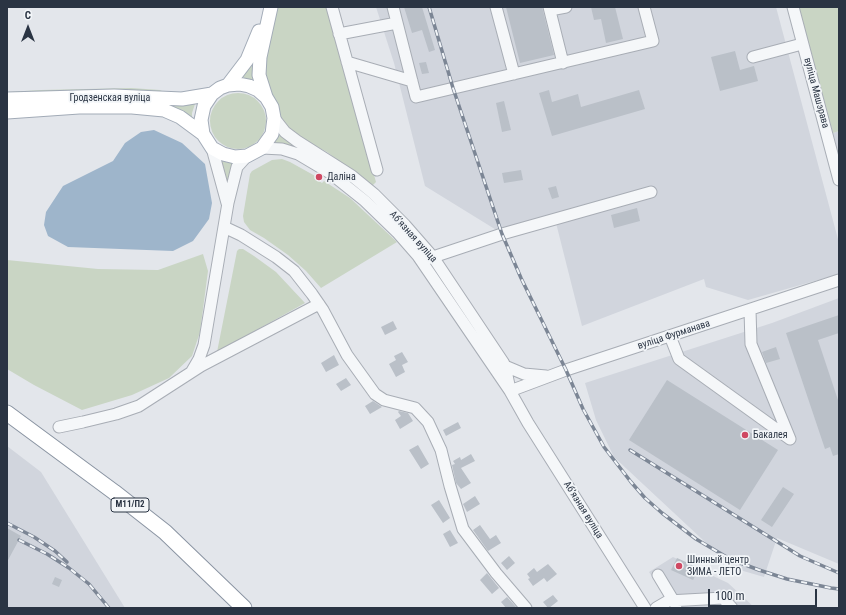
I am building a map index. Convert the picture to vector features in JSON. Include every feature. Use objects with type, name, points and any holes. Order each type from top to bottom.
[{"type":"highway","name":"М11/П2","points":[[7,413],[114,492],[165,532],[244,608]]},
{"type":"main road","name":"Абʼязная вуліца","points":[[212,94],[220,88],[228,85],[247,60],[270,7]]},
{"type":"main road","name":"Абʼязная вуліца","points":[[270,7],[260,57],[260,75],[266,97],[272,107],[274,118]]},
{"type":"main road","points":[[228,85],[239,84],[249,86],[258,90],[266,97]]},
{"type":"main road","points":[[212,94],[204,106],[201,120],[203,134],[212,148],[223,154],[235,157],[247,156],[262,148],[272,134],[274,118]]},
{"type":"main road","name":"Гродзенская вуліца","points":[[7,100],[114,96],[182,99],[212,94]]},
{"type":"main road","name":"Гродзенская вуліца","points":[[7,112],[94,107],[132,107],[164,110],[180,117],[203,134]]},
{"type":"street","points":[[332,7],[377,170]]},
{"type":"street","points":[[393,7],[416,98],[653,41],[644,7]]},
{"type":"street","points":[[496,7],[514,74]]},
{"type":"street","points":[[563,63],[549,9],[566,7]]},
{"type":"street","name":"вуліца Машэрава","points":[[793,7],[802,44],[835,146],[839,180]]},
{"type":"street","points":[[339,34],[397,23]]},
{"type":"street","points":[[753,57],[802,44]]},
{"type":"street","points":[[347,62],[412,81]]},
{"type":"street","name":"Абʼязная вуліца","points":[[274,118],[285,132],[352,176],[374,194],[433,257],[505,366],[510,391]]},
{"type":"street","points":[[212,148],[228,203]]},
{"type":"street","name":"Абʼязная вуліца","points":[[262,148],[282,149],[298,154],[330,173],[371,206],[397,232],[422,262],[510,391],[528,423],[645,608]]},
{"type":"street","points":[[191,373],[199,359],[204,345],[228,203],[237,167],[247,156]]},
{"type":"street","points":[[422,262],[502,234],[651,192]]},
{"type":"street","points":[[224,227],[241,235],[276,257],[294,271],[312,294],[347,355],[375,394],[384,400],[415,408],[428,422],[441,450],[463,529],[496,573],[526,608]]},
{"type":"street","name":"вуліца Фурманава","points":[[510,391],[550,376],[839,280]]},
{"type":"street","points":[[59,427],[116,414],[139,406],[201,366],[318,304]]},
{"type":"street","points":[[670,336],[679,359],[790,439],[751,344],[750,310]]},
{"type":"street","points":[[505,366],[524,374],[550,376]]},
{"type":"street","points":[[658,575],[675,604]]},
{"type":"street","points":[[656,608],[668,601],[675,604],[703,604],[723,598],[732,608]]},
{"type":"shaded area","points":[[376,7],[776,7],[839,243],[839,274],[748,300],[706,287],[704,279],[582,326],[554,215],[498,231],[425,186],[394,63]]},
{"type":"shaded area","points":[[839,131],[839,155],[833,133]]},
{"type":"shaded area","points":[[839,298],[839,564],[777,538],[764,577],[733,568],[614,457],[596,420],[585,383],[772,323]]},
{"type":"shaded area","points":[[7,446],[41,472],[125,608],[7,608]]},
{"type":"shaded area","points":[[673,557],[728,583],[755,608],[673,608],[649,572]]},
{"type":"green space","points":[[278,7],[327,7],[376,182],[372,186],[327,152],[297,136],[283,123],[266,84],[264,61],[266,48]]},
{"type":"green space","points":[[799,7],[839,7],[839,131],[833,133]]},
{"type":"green space","points":[[257,49],[255,82],[240,76]]},
{"type":"green space","points":[[131,88],[160,90],[164,92],[7,95],[7,92],[41,90]]},
{"type":"green space","points":[[238,93],[249,95],[258,101],[264,110],[266,121],[264,132],[258,141],[249,147],[238,149],[227,147],[218,141],[212,132],[210,121],[212,110],[218,101],[227,95]]},
{"type":"green space","points":[[196,101],[192,113],[192,119],[168,105],[168,103]]},
{"type":"green space","points":[[277,128],[350,179],[372,198],[371,199],[288,145],[281,143],[270,143]]},
{"type":"green space","points":[[282,159],[317,177],[316,179],[322,183],[324,181],[350,198],[397,242],[321,288],[306,271],[288,255],[250,230],[244,222],[243,216],[250,174],[252,171],[272,160]]},
{"type":"green space","points":[[219,160],[235,163],[229,192],[226,177]]},
{"type":"green space","points":[[239,249],[243,249],[276,272],[305,303],[217,352],[237,251]]},
{"type":"green space","points":[[203,254],[208,271],[200,332],[192,356],[169,378],[132,395],[82,410],[7,369],[7,260],[98,269],[158,270]]},
{"type":"water","points":[[154,130],[182,143],[205,164],[212,203],[209,219],[193,241],[173,251],[68,247],[48,236],[44,225],[46,212],[63,186],[113,161],[125,143],[141,132]]},
{"type":"building","points":[[404,7],[422,7],[435,50],[429,52],[422,30],[412,33]]},
{"type":"building","points":[[506,7],[542,7],[554,55],[520,63]]},
{"type":"building","points":[[591,7],[615,7],[623,39],[606,43],[601,19],[594,20]]},
{"type":"building","points":[[735,51],[740,70],[754,66],[758,81],[720,91],[711,57]]},
{"type":"building","points":[[426,62],[429,73],[422,74],[419,63]]},
{"type":"building","points":[[549,90],[552,102],[578,94],[581,107],[639,90],[645,109],[552,136],[539,93]]},
{"type":"building","points":[[504,101],[511,130],[502,132],[496,103]]},
{"type":"building","points":[[521,170],[523,180],[504,183],[502,173]]},
{"type":"building","points":[[556,186],[559,197],[552,199],[548,188]]},
{"type":"building","points":[[637,208],[640,221],[614,228],[611,215]]},
{"type":"building","points":[[839,315],[839,333],[818,340],[839,403],[839,454],[833,456],[830,447],[825,449],[786,333]]},
{"type":"building","points":[[393,321],[397,329],[385,335],[381,327]]},
{"type":"building","points":[[776,347],[780,359],[766,363],[762,352]]},
{"type":"building","points":[[402,352],[408,362],[402,365],[405,372],[396,377],[389,364],[396,360],[394,356]]},
{"type":"building","points":[[334,355],[339,365],[326,372],[321,363]]},
{"type":"building","points":[[346,378],[351,385],[341,391],[336,384]]},
{"type":"building","points":[[667,380],[778,450],[740,510],[629,440]]},
{"type":"building","points":[[373,401],[382,407],[370,414],[365,406]]},
{"type":"building","points":[[398,412],[408,413],[413,421],[400,429],[395,420],[401,416]]},
{"type":"building","points":[[458,422],[461,428],[446,436],[443,430]]},
{"type":"building","points":[[418,445],[429,464],[421,469],[409,450]]},
{"type":"building","points":[[471,454],[475,461],[461,468],[471,483],[461,489],[456,483],[452,465],[455,464],[453,461],[460,457],[461,460]]},
{"type":"building","points":[[783,487],[794,494],[772,527],[761,520]]},
{"type":"building","points":[[475,496],[480,504],[467,512],[463,504]]},
{"type":"building","points":[[439,500],[450,518],[443,523],[431,505]]},
{"type":"building","points":[[480,525],[490,539],[496,535],[501,543],[488,551],[473,530]]},
{"type":"building","points":[[7,528],[21,536],[7,562]]},
{"type":"building","points":[[450,530],[458,543],[450,547],[443,534]]},
{"type":"building","points":[[509,556],[515,563],[507,570],[501,563]]},
{"type":"building","points":[[677,558],[699,568],[693,580],[671,570]]},
{"type":"building","points":[[548,564],[557,574],[547,582],[544,578],[533,586],[528,579],[530,578],[527,574],[534,568],[537,572]]},
{"type":"building","points":[[487,573],[499,588],[492,594],[480,580]]},
{"type":"building","points":[[55,577],[62,580],[59,587],[52,584]]},
{"type":"building","points":[[553,595],[558,601],[548,608],[543,602]]},
{"type":"building","points":[[507,597],[517,608],[506,608],[501,602]]},
{"type":"railway","points":[[429,7],[453,88],[502,234],[521,278],[566,370],[583,409],[604,447],[645,498],[696,539],[730,559],[759,570],[787,579],[839,589]]},
{"type":"railway","points":[[630,450],[800,556],[839,573]]},
{"type":"railway","points":[[7,523],[34,537],[55,551],[67,562]]},
{"type":"railway","points":[[19,540],[47,554],[69,568],[89,584],[109,608]]},
{"type":"place","name":"Даліна","points":[[319,177]]},
{"type":"place","name":"Бакалея","points":[[745,435]]},
{"type":"place","name":"Шинный центр ЗИМА - ЛЕТО","points":[[679,566]]}]
